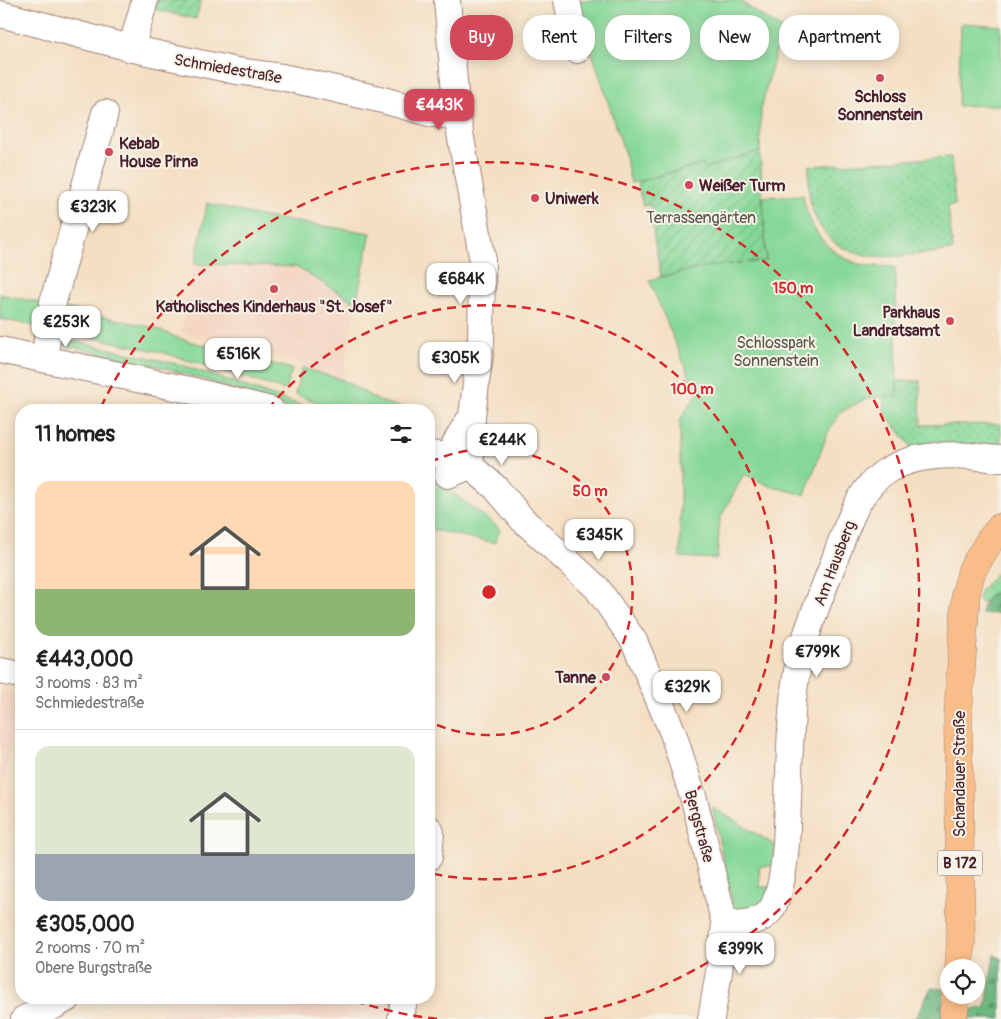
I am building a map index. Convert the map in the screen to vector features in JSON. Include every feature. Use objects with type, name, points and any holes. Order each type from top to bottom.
[{"type":"main road","name":"Schandauer Straße","points":[[959,959],[961,941],[958,716],[966,592],[968,582],[1001,542]]},
{"type":"main road","points":[[953,1019],[955,1004]]},
{"type":"street","points":[[135,50],[145,0]]},
{"type":"street","points":[[445,464],[455,442],[472,416],[481,343],[482,256],[457,116],[447,0]]},
{"type":"street","points":[[567,0],[570,15]]},
{"type":"street","name":"Schmiedestraße","points":[[0,14],[135,50],[237,71],[282,77],[379,99],[433,114],[457,116]]},
{"type":"street","points":[[44,359],[53,302],[105,113]]},
{"type":"street","points":[[0,350],[247,404]]},
{"type":"street","name":"Am Hausberg","points":[[724,926],[760,919],[770,912],[776,900],[785,853],[790,733],[795,682],[801,654],[843,537],[859,499],[875,479],[890,468],[915,459],[945,456],[1001,459]]},
{"type":"street","name":"Bergstraße","points":[[445,464],[496,488],[523,520],[597,588],[634,641],[673,732],[694,803],[724,926],[720,972],[711,1019]]},
{"type":"street","points":[[0,671],[15,674]]},
{"type":"street","points":[[32,1018],[57,1004]]},
{"type":"street","points":[[400,1019],[403,1004]]},
{"type":"shaded area","name":"Katholisches Kinderhaus \"St. Josef\"","points":[[207,203],[264,217],[371,233],[356,303],[343,380],[302,368],[303,363],[181,332]]},
{"type":"shaded area","points":[[0,691],[15,693],[15,722],[0,806]]},
{"type":"shaded area","points":[[165,1004],[394,1004],[393,1008],[387,1007],[383,1019],[161,1019]]},
{"type":"green space","points":[[151,0],[201,0],[196,19],[148,8]]},
{"type":"green space","points":[[575,0],[738,0],[761,15],[700,15],[700,60],[769,60],[769,20],[779,27],[779,40],[761,108],[760,151],[705,168],[703,164],[631,183],[624,151],[594,60],[595,15],[580,15]]},
{"type":"green space","points":[[961,24],[1001,26],[1001,105],[958,106]]},
{"type":"green space","name":"Terrassengärten","points":[[760,151],[766,261],[714,265],[661,277],[654,238],[651,205],[643,206],[637,182],[703,164],[705,168]]},
{"type":"green space","points":[[951,157],[955,205],[948,206],[953,250],[890,257],[869,256],[850,251],[834,242],[821,227],[811,205],[809,166]]},
{"type":"green space","name":"Schlosspark Sonnenstein","points":[[803,195],[809,218],[820,238],[828,246],[847,259],[859,264],[895,267],[897,395],[865,399],[841,412],[828,432],[805,495],[770,486],[744,474],[720,519],[717,559],[680,557],[680,420],[697,394],[649,280],[714,265],[766,261],[763,197]]},
{"type":"green space","points":[[207,203],[264,217],[371,233],[356,303],[296,267],[195,264]]},
{"type":"green space","points":[[0,294],[46,304],[41,327],[0,319]]},
{"type":"green space","points":[[66,308],[155,328],[178,338],[292,369],[285,390],[161,352],[62,331]]},
{"type":"green space","points":[[60,338],[182,365],[297,404],[275,404],[209,381],[157,366],[59,344]]},
{"type":"green space","points":[[302,368],[343,380],[379,401],[389,404],[321,404],[295,394]]},
{"type":"green space","points":[[897,381],[920,381],[921,425],[1001,424],[1001,451],[915,452],[885,413],[883,396],[897,395]]},
{"type":"green space","points":[[435,482],[444,486],[500,529],[495,543],[435,530]]},
{"type":"green space","points":[[1001,568],[1001,591],[992,594],[983,603],[977,601],[981,590]]},
{"type":"green space","points":[[1001,591],[1001,613],[981,614],[987,599]]},
{"type":"green space","points":[[712,807],[775,845],[773,866],[759,866],[760,887],[772,887],[763,910],[735,911],[730,907],[732,900]]},
{"type":"green space","points":[[994,955],[1001,958],[1001,1019],[963,1019],[964,1012],[986,1007]]},
{"type":"green space","points":[[931,988],[940,989],[940,1004],[943,1004],[942,1019],[915,1019]]},
{"type":"place","name":"Schloss Sonnenstein","points":[[880,78]]},
{"type":"place","name":"Kebab House Pirna","points":[[109,152]]},
{"type":"place","name":"Weißer Turm","points":[[689,185]]},
{"type":"place","name":"Uniwerk","points":[[535,198]]},
{"type":"place","name":"Katholisches Kinderhaus \"St. Josef\"","points":[[274,289]]},
{"type":"place","name":"Parkhaus Landratsamt","points":[[950,321]]},
{"type":"place","name":"Tanne","points":[[606,677]]}]
